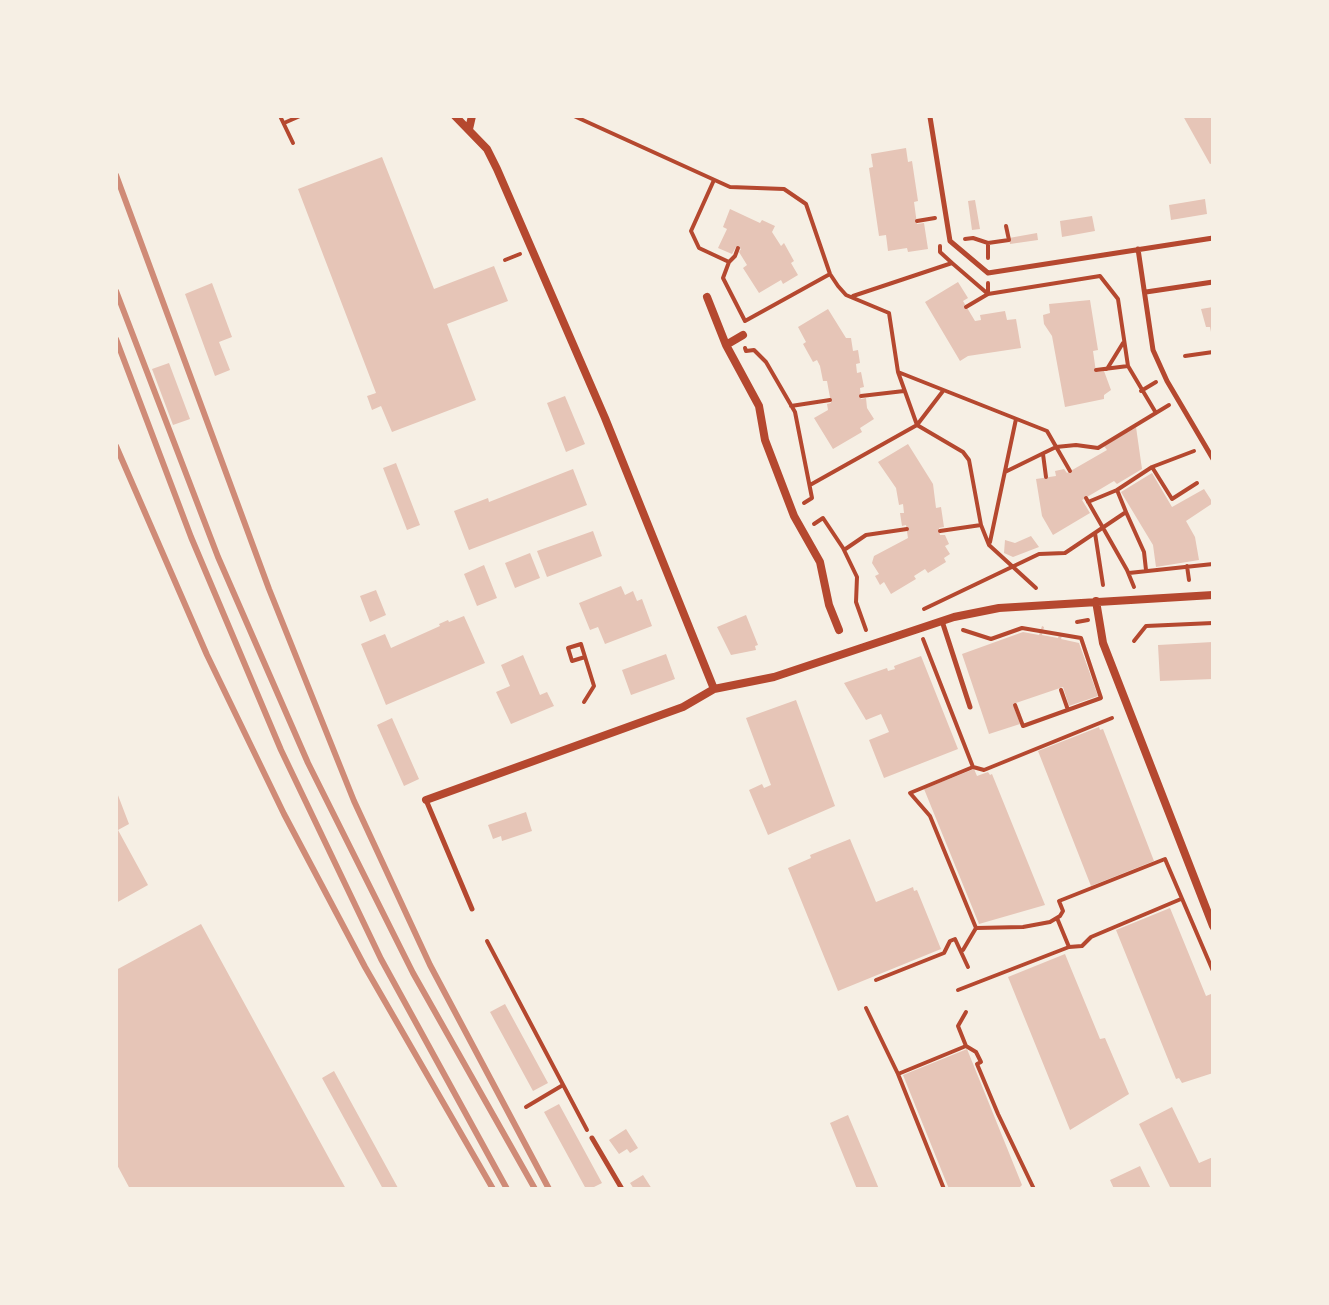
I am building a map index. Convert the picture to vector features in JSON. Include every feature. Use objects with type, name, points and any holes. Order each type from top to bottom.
[{"type":"street","points":[[455,116],[487,149],[497,169],[605,418],[714,689]]},
{"type":"street","points":[[469,129],[472,116]]},
{"type":"street","points":[[707,297],[726,345],[759,406],[765,440],[794,516],[820,562],[829,605],[839,630]]},
{"type":"street","points":[[726,345],[741,336]]},
{"type":"street","points":[[426,800],[670,712],[714,689],[774,677],[941,620],[999,608],[1213,595]]},
{"type":"street","points":[[1096,601],[1103,643],[1213,926]]},
{"type":"lane","points":[[930,117],[950,241],[988,273],[1213,238]]},
{"type":"lane","points":[[1138,249],[1153,350],[1167,381],[1213,459]]},
{"type":"lane","points":[[1146,292],[1213,282]]},
{"type":"lane","points":[[941,620],[970,707]]},
{"type":"lane","points":[[426,800],[472,909]]},
{"type":"lane","points":[[592,1138],[622,1189]]},
{"type":"path","points":[[280,116],[293,143]]},
{"type":"path","points":[[283,124],[300,116]]},
{"type":"path","points":[[574,116],[730,187],[784,189],[806,204],[830,274],[838,286],[850,297],[889,313],[898,372],[917,425],[963,452],[969,460],[981,525],[989,545],[1036,588]]},
{"type":"path","points":[[714,180],[691,231],[699,248],[729,262]]},
{"type":"path","points":[[917,221],[935,218]]},
{"type":"path","points":[[988,243],[1009,240],[1006,226]]},
{"type":"path","points":[[738,248],[723,278],[745,321]]},
{"type":"path","points":[[505,260],[520,254]]},
{"type":"path","points":[[850,297],[952,263],[988,294]]},
{"type":"path","points":[[806,510],[803,503],[812,498],[795,412],[766,362],[754,350],[746,351],[741,336],[734,328],[830,274]]},
{"type":"path","points":[[966,307],[988,294],[1100,276],[1118,299],[1128,366],[1156,413],[1098,448],[1076,445],[1056,447],[1005,472]]},
{"type":"path","points":[[1107,369],[1125,341]]},
{"type":"path","points":[[1185,356],[1213,352]]},
{"type":"path","points":[[1096,370],[1128,366]]},
{"type":"path","points":[[898,372],[1047,431],[1070,471]]},
{"type":"path","points":[[810,485],[917,425],[943,390]]},
{"type":"path","points":[[861,396],[904,391]]},
{"type":"path","points":[[791,406],[830,400]]},
{"type":"path","points":[[989,545],[1016,419]]},
{"type":"path","points":[[1134,583],[1087,500],[1117,490],[1152,467],[1182,458],[1205,446]]},
{"type":"path","points":[[1043,454],[1046,477]]},
{"type":"path","points":[[1152,467],[1172,499],[1197,483]]},
{"type":"path","points":[[1117,490],[1144,552],[1147,571]]},
{"type":"path","points":[[924,609],[1039,554],[1065,553],[1126,512]]},
{"type":"path","points":[[814,524],[823,518],[844,550],[857,577],[856,602],[866,630]]},
{"type":"path","points":[[940,531],[981,525]]},
{"type":"path","points":[[844,550],[866,535],[907,529]]},
{"type":"path","points":[[1095,533],[1103,585]]},
{"type":"path","points":[[1129,573],[1213,564]]},
{"type":"path","points":[[1187,565],[1189,580]]},
{"type":"path","points":[[1134,641],[1146,626],[1213,623]]},
{"type":"path","points":[[957,628],[991,639],[1022,628],[1081,638],[1101,698],[1023,726],[1015,705]]},
{"type":"path","points":[[923,639],[973,767]]},
{"type":"path","points":[[584,702],[594,686],[581,644],[568,648],[572,661],[585,657]]},
{"type":"path","points":[[1061,690],[1068,710]]},
{"type":"path","points":[[976,928],[930,816],[910,793],[973,767],[984,770],[1017,760],[1112,718]]},
{"type":"path","points":[[976,928],[1023,927],[1057,918],[1063,911],[1059,901],[1165,859],[1213,971]]},
{"type":"path","points":[[958,990],[1069,947],[1082,946],[1091,937],[1181,899]]},
{"type":"path","points":[[1057,918],[1069,947]]},
{"type":"path","points":[[963,951],[976,928]]},
{"type":"path","points":[[876,980],[944,953],[950,941],[955,939],[968,967]]},
{"type":"path","points":[[487,941],[592,1138]]},
{"type":"path","points":[[866,1008],[898,1074],[944,1189]]},
{"type":"path","points":[[966,1012],[958,1026],[966,1046],[976,1052],[981,1062],[977,1064],[1034,1189]]},
{"type":"path","points":[[898,1074],[966,1046]]},
{"type":"path","points":[[526,1107],[563,1085]]},
{"type":"building","points":[[1183,116],[1213,116],[1213,163],[1210,164]]},
{"type":"building","points":[[906,148],[908,162],[912,161],[918,201],[914,202],[917,224],[924,223],[928,249],[888,251],[886,235],[879,236],[869,168],[873,167],[871,154]]},
{"type":"building","points":[[382,157],[434,289],[494,266],[508,301],[447,324],[476,400],[392,432],[381,406],[372,410],[367,396],[376,393],[298,189]]},
{"type":"building","points":[[1205,199],[1207,214],[1171,220],[1169,205]]},
{"type":"building","points":[[975,200],[980,229],[972,230],[968,201]]},
{"type":"building","points":[[730,209],[760,223],[762,220],[775,226],[772,232],[781,246],[784,243],[798,275],[783,284],[781,280],[759,293],[743,268],[747,265],[739,252],[741,249],[736,247],[732,254],[718,248],[727,229],[723,227]]},
{"type":"building","points":[[1092,216],[1095,231],[1062,237],[1060,221]]},
{"type":"building","points":[[1037,233],[1038,240],[1010,244],[1009,238]]},
{"type":"building","points":[[958,282],[968,298],[963,301],[975,321],[981,320],[980,315],[1005,311],[1007,320],[1016,319],[1021,348],[968,356],[960,361],[925,302]]},
{"type":"building","points":[[212,283],[232,337],[219,342],[230,370],[215,376],[185,294]]},
{"type":"building","points":[[1090,300],[1098,350],[1093,351],[1096,372],[1104,371],[1111,390],[1104,395],[1104,399],[1065,407],[1052,336],[1044,324],[1043,315],[1050,313],[1049,304]]},
{"type":"building","points":[[1213,307],[1211,332],[1210,327],[1206,327],[1201,309]]},
{"type":"building","points":[[828,309],[846,338],[851,338],[853,351],[858,350],[860,363],[856,364],[857,373],[861,372],[864,387],[860,388],[861,399],[866,398],[867,408],[874,419],[860,428],[862,432],[833,449],[814,418],[828,410],[827,404],[831,403],[827,381],[823,381],[817,360],[813,362],[803,344],[806,342],[798,327]]},
{"type":"building","points":[[169,363],[190,419],[173,425],[152,369]]},
{"type":"building","points":[[565,396],[585,444],[566,452],[547,403]]},
{"type":"building","points":[[1136,427],[1142,469],[1082,500],[1090,513],[1053,535],[1042,516],[1036,479],[1056,476],[1055,471],[1064,469],[1067,473],[1107,450],[1104,446]]},
{"type":"building","points":[[908,444],[933,484],[936,508],[941,507],[944,527],[939,528],[940,535],[945,535],[949,544],[945,546],[950,554],[944,558],[946,562],[928,573],[925,569],[914,576],[916,579],[891,594],[884,582],[880,585],[875,576],[879,574],[872,563],[874,556],[908,538],[900,513],[904,513],[903,504],[899,505],[896,488],[878,462]]},
{"type":"building","points":[[396,463],[420,525],[407,530],[383,468]]},
{"type":"building","points":[[573,469],[587,505],[469,550],[454,511],[488,498],[489,502]]},
{"type":"building","points":[[1152,473],[1172,507],[1204,489],[1213,503],[1186,521],[1195,537],[1199,560],[1156,567],[1153,545],[1121,492]]},
{"type":"building","points":[[593,531],[602,556],[547,577],[537,551]]},
{"type":"building","points":[[1031,536],[1039,547],[1013,557],[1004,553],[1005,540],[1015,543]]},
{"type":"building","points":[[530,553],[540,578],[515,588],[505,563]]},
{"type":"building","points":[[484,565],[497,598],[477,606],[464,574]]},
{"type":"building","points":[[621,586],[625,595],[633,591],[637,601],[642,599],[652,626],[605,644],[598,627],[590,630],[579,603]]},
{"type":"building","points":[[376,590],[386,615],[370,622],[360,596]]},
{"type":"building","points":[[746,615],[758,645],[755,646],[756,650],[731,655],[717,627]]},
{"type":"building","points":[[464,616],[485,663],[386,705],[361,644],[385,634],[391,648],[448,620]]},
{"type":"building","points":[[1042,626],[1042,635],[1058,638],[1059,635],[1061,639],[1079,643],[1098,696],[1069,706],[1063,687],[1013,704],[1020,724],[989,734],[962,654],[1023,632],[1039,635]]},
{"type":"building","points":[[1213,642],[1213,679],[1160,681],[1158,645]]},
{"type":"building","points":[[666,654],[675,679],[631,695],[622,670]]},
{"type":"building","points":[[523,655],[540,695],[547,692],[554,706],[511,724],[496,692],[510,686],[501,665]]},
{"type":"building","points":[[921,656],[958,749],[884,778],[869,740],[889,732],[881,714],[866,720],[844,683],[887,668],[888,671],[895,669],[894,666]]},
{"type":"building","points":[[796,700],[835,806],[768,835],[749,790],[762,784],[764,788],[771,785],[746,718]]},
{"type":"building","points":[[392,718],[419,779],[404,786],[377,725]]},
{"type":"building","points":[[1099,727],[1103,729],[1154,861],[1091,886],[1038,751]]},
{"type":"building","points":[[974,769],[977,776],[988,772],[992,774],[1045,905],[979,924],[924,789]]},
{"type":"building","points":[[116,790],[129,824],[118,830],[148,885],[116,903]]},
{"type":"building","points":[[526,812],[532,831],[502,841],[501,836],[493,839],[488,825]]},
{"type":"building","points":[[850,839],[876,902],[913,887],[914,891],[917,890],[941,949],[838,991],[788,868],[811,858],[810,855]]},
{"type":"building","points":[[1170,908],[1206,996],[1211,994],[1213,999],[1213,1073],[1182,1083],[1179,1078],[1176,1079],[1116,930]]},
{"type":"building","points":[[201,924],[346,1189],[130,1189],[116,1163],[116,970]]},
{"type":"building","points":[[1065,954],[1100,1039],[1105,1038],[1129,1094],[1070,1130],[1008,977]]},
{"type":"building","points":[[505,1004],[548,1083],[533,1091],[490,1012]]},
{"type":"building","points":[[967,1049],[1022,1185],[1018,1189],[949,1189],[903,1075]]},
{"type":"building","points":[[334,1071],[398,1188],[383,1189],[322,1078]]},
{"type":"building","points":[[559,1104],[602,1183],[590,1189],[586,1189],[544,1112]]},
{"type":"building","points":[[1172,1107],[1199,1163],[1213,1157],[1213,1187],[1209,1189],[1171,1189],[1139,1124]]},
{"type":"building","points":[[848,1115],[879,1189],[857,1189],[830,1123]]},
{"type":"building","points":[[626,1129],[638,1148],[619,1154],[609,1140]]},
{"type":"building","points":[[1140,1166],[1151,1189],[1114,1189],[1110,1180]]},
{"type":"building","points":[[643,1175],[652,1189],[634,1189],[630,1183]]},
{"type":"railway","points":[[116,175],[269,589],[354,801],[430,965],[549,1189]]},
{"type":"railway","points":[[116,291],[218,557],[308,763],[413,973],[535,1189]]},
{"type":"railway","points":[[116,339],[191,537],[281,750],[381,959],[507,1189]]},
{"type":"railway","points":[[116,446],[207,655],[284,814],[365,967],[493,1189]]}]
